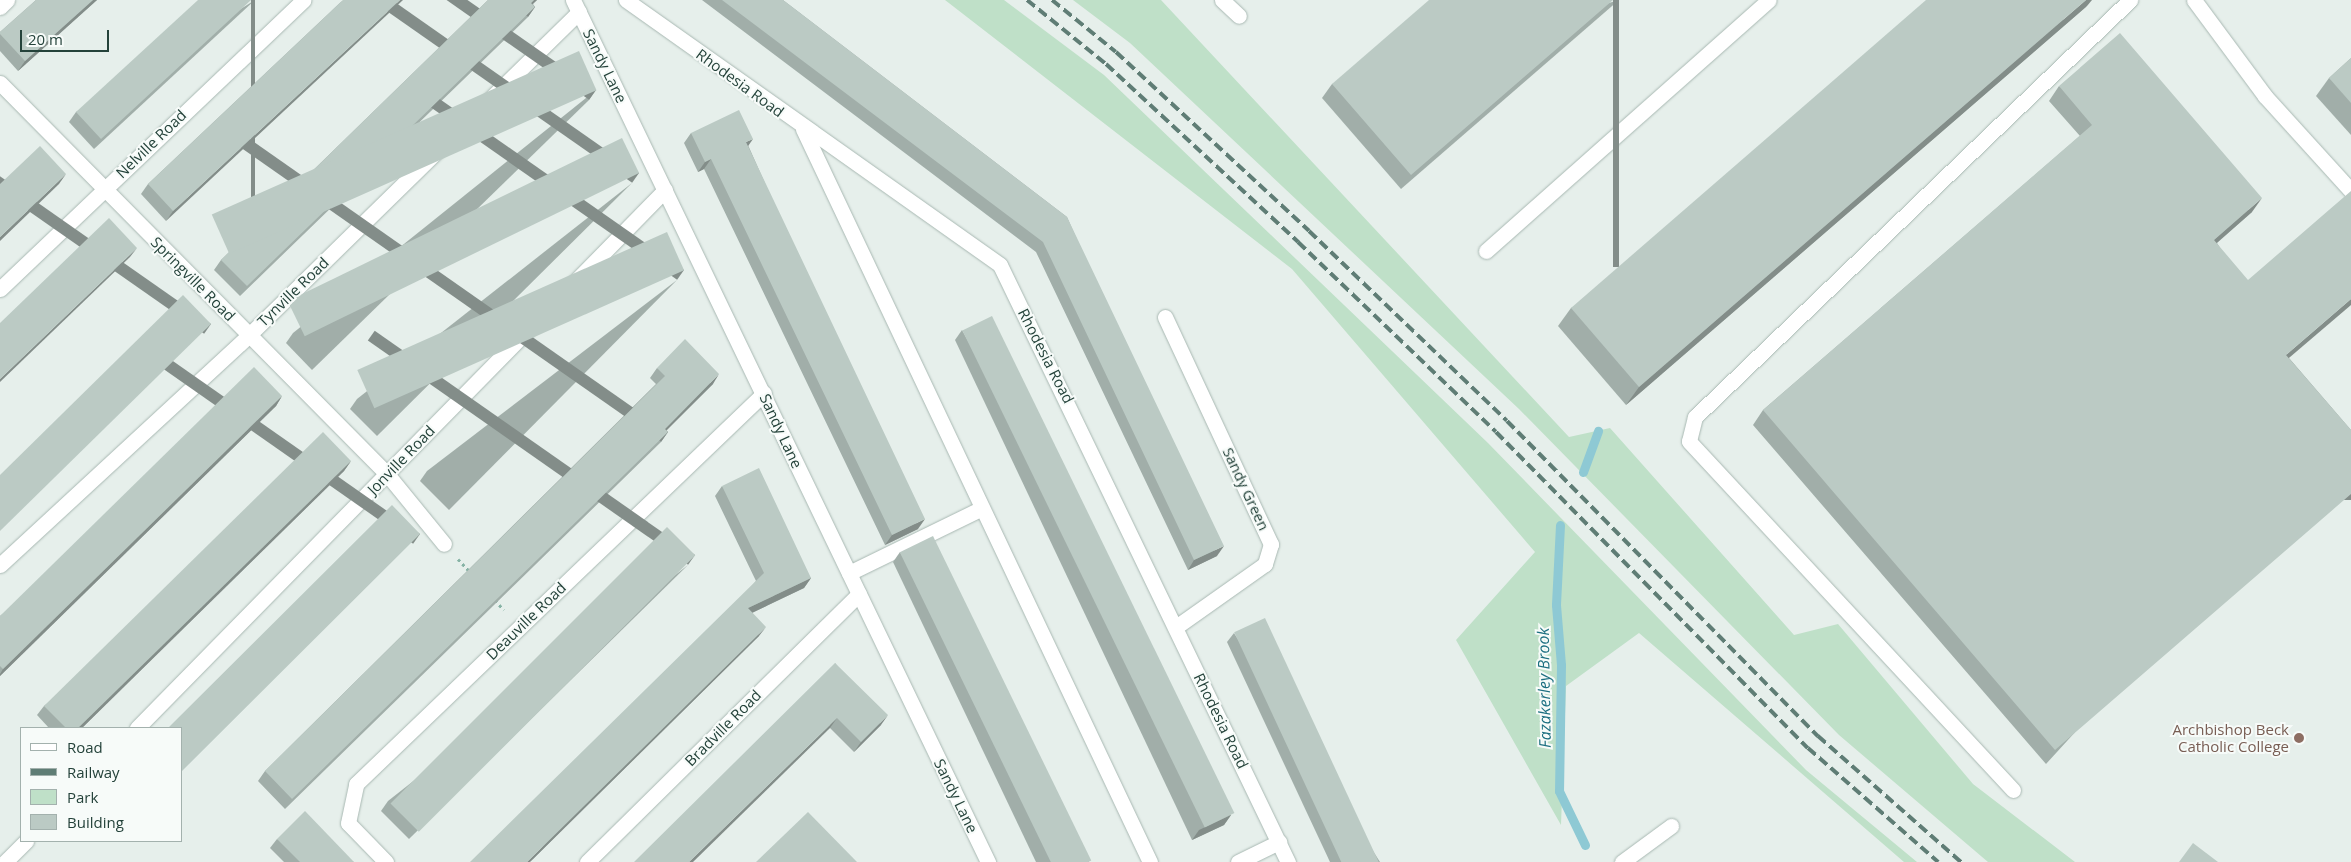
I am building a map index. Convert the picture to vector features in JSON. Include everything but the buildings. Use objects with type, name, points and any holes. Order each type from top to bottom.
[{"type":"street","points":[[0,6],[7,0]]},
{"type":"street","name":"Nelville Road","points":[[0,289],[303,0]]},
{"type":"street","name":"Rhodesia Road","points":[[626,0],[803,129],[1000,265],[1288,862]]},
{"type":"street","points":[[1222,0],[1239,16]]},
{"type":"street","points":[[1486,252],[1770,0]]},
{"type":"street","points":[[2194,0],[2265,96],[2351,191]]},
{"type":"street","points":[[2013,790],[1689,441],[1695,417],[2122,2]]},
{"type":"street","name":"Sandy Lane","points":[[576,6],[764,393],[988,862]]},
{"type":"street","name":"Tynville Road","points":[[0,565],[249,335],[576,6]]},
{"type":"street","name":"Springville Road","points":[[0,83],[387,474],[444,544]]},
{"type":"street","points":[[803,129],[980,509],[1150,862]]},
{"type":"street","name":"Jonville Road","points":[[138,727],[665,190]]},
{"type":"street","name":"Sandy Green","points":[[1165,317],[1271,544],[1265,564],[1176,627]]},
{"type":"street","name":"Deauville Road","points":[[386,862],[348,823],[356,784],[764,393]]},
{"type":"street","points":[[849,573],[980,509]]},
{"type":"street","name":"Bradville Road","points":[[587,862],[859,594]]},
{"type":"street","points":[[1622,862],[1671,826]]},
{"type":"street","points":[[6,862],[25,842]]},
{"type":"street","points":[[1238,862],[1279,842]]},
{"type":"path","points":[[444,544],[476,579]]},
{"type":"path","points":[[488,593],[519,627]]},
{"type":"green space","points":[[945,0],[1004,0],[1104,75],[1488,443],[1806,770],[1917,862],[1904,862],[1639,633],[1566,686],[1561,825],[1456,640],[1535,552],[1292,269]]},
{"type":"green space","points":[[1073,0],[1161,0],[1569,437],[1610,428],[1794,635],[1838,624],[1973,784],[2075,862],[1988,862],[1839,735],[1519,409],[1130,43]]},
{"type":"waterway","name":"Fazakerley Brook","points":[[1583,472],[1598,431]]},
{"type":"waterway","name":"Fazakerley Brook","points":[[1560,525],[1556,605],[1561,665],[1559,791],[1585,845]]},
{"type":"railway","points":[[1027,0],[1106,64],[1298,242],[1496,432],[1808,748],[1938,862]]},
{"type":"railway","points":[[1052,0],[1116,52],[1309,231],[1507,421],[1818,736],[1961,862]]},
{"type":"place","name":"Archbishop Beck Catholic College","points":[[2299,738]]}]
